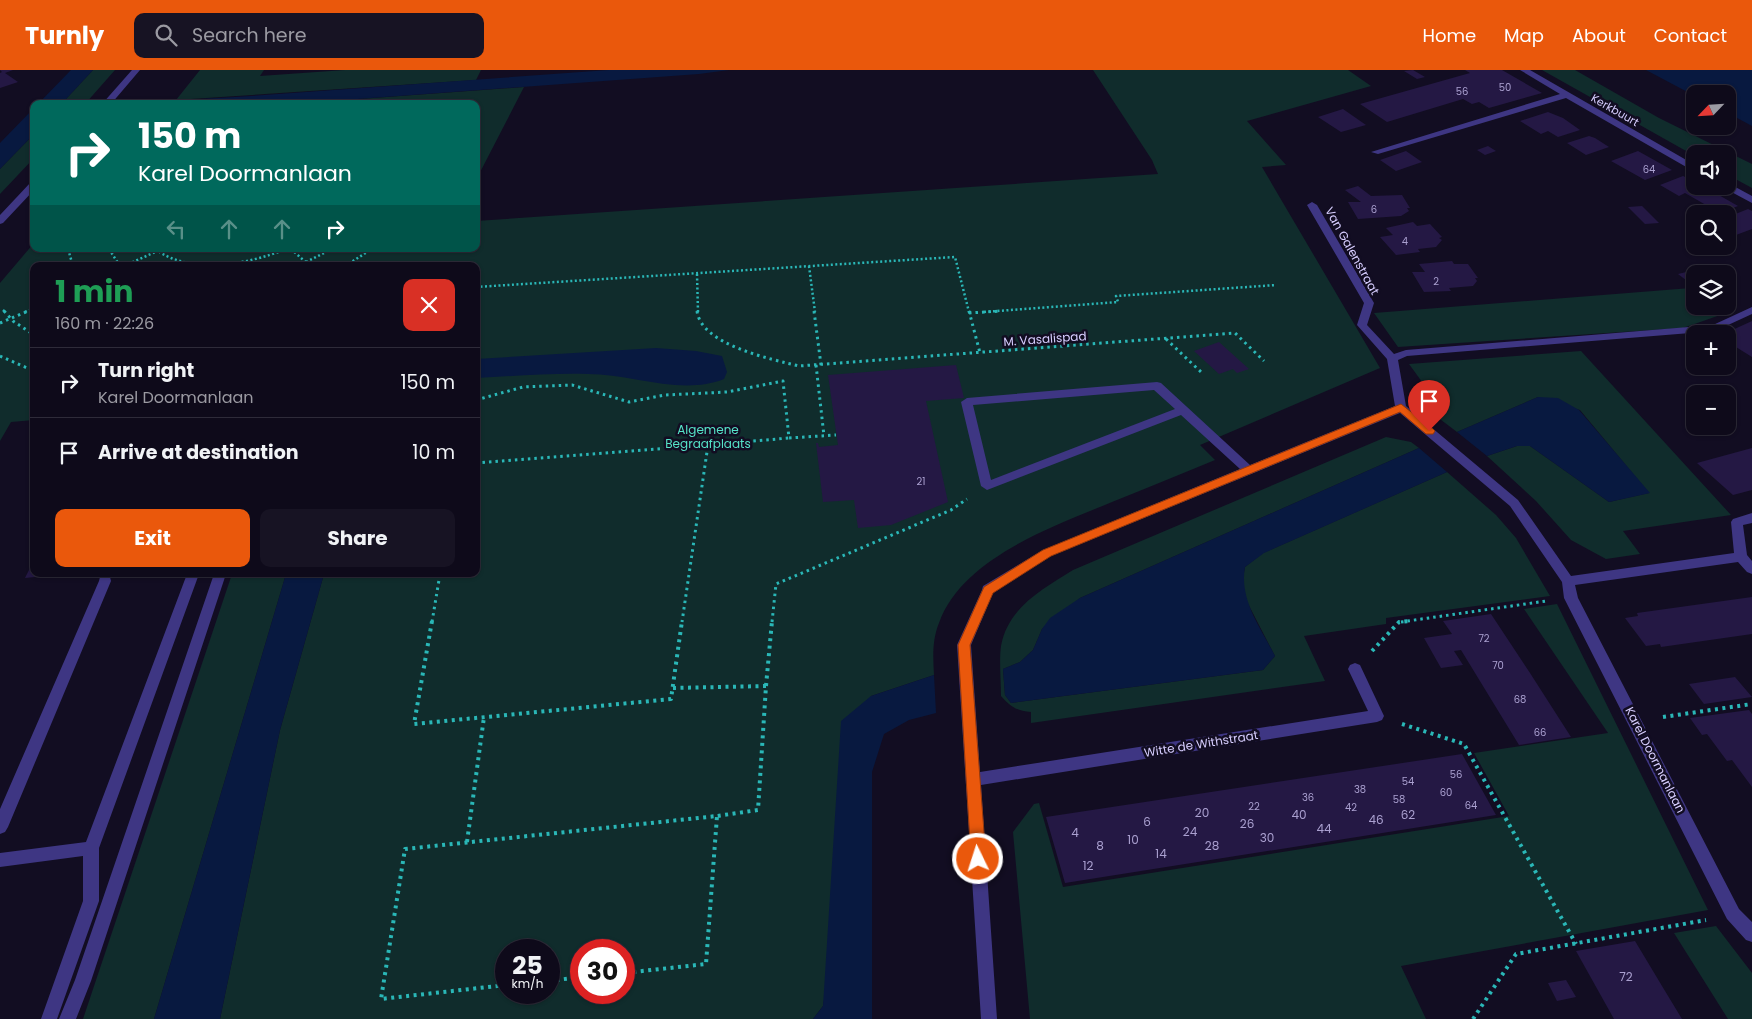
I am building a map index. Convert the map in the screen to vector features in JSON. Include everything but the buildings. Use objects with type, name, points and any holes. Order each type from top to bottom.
[{"type":"street","points":[[111,100],[136,70]]},
{"type":"street","name":"Kerkbuurt","points":[[1524,70],[1686,164]]},
{"type":"street","points":[[1375,152],[1566,95]]},
{"type":"street","points":[[0,221],[30,188]]},
{"type":"street","points":[[1736,191],[1752,200]]},
{"type":"street","name":"Van Galenstraat","points":[[1312,205],[1369,303],[1362,325],[1392,358]]},
{"type":"street","points":[[989,1019],[964,645],[988,590],[1047,553],[1401,408],[1392,358],[1406,353],[1715,328],[1752,310]]},
{"type":"street","points":[[1182,410],[987,486],[967,402],[1157,386],[1248,470]]},
{"type":"street","name":"Karel Doormanlaan","points":[[1401,408],[1514,503],[1568,581],[1571,598],[1733,914],[1752,934]]},
{"type":"street","points":[[1752,518],[1737,522],[1741,557],[1752,570]]},
{"type":"street","points":[[1568,581],[1741,557]]},
{"type":"street","points":[[49,1019],[91,901],[91,848],[192,577]]},
{"type":"street","points":[[67,1019],[84,980],[219,577]]},
{"type":"street","points":[[0,827],[105,581]]},
{"type":"street","points":[[1355,669],[1377,716]]},
{"type":"street","name":"Witte de Withstraat","points":[[973,780],[1377,716]]},
{"type":"street","points":[[0,860],[91,848]]},
{"type":"path","points":[[132,262],[152,252]]},
{"type":"path","points":[[160,252],[177,261],[184,262]]},
{"type":"path","points":[[244,262],[281,252]]},
{"type":"path","points":[[293,252],[305,262]]},
{"type":"path","points":[[308,262],[326,252]]},
{"type":"path","points":[[351,262],[367,252]]},
{"type":"path","points":[[480,287],[955,257],[980,353]]},
{"type":"path","points":[[809,266],[821,365]]},
{"type":"path","name":"M. Vasalispad","points":[[697,274],[698,320],[707,331],[728,343],[755,354],[799,366],[1235,333],[1264,361]]},
{"type":"path","points":[[969,313],[1118,302],[1116,296],[1276,285]]},
{"type":"path","points":[[3,310],[30,331]]},
{"type":"path","points":[[0,324],[30,310]]},
{"type":"path","points":[[1166,338],[1201,372]]},
{"type":"path","points":[[0,356],[30,369]]},
{"type":"path","points":[[816,365],[824,436]]},
{"type":"path","points":[[480,399],[523,387],[572,385],[629,402],[665,395],[727,392],[783,381],[789,438]]},
{"type":"path","points":[[480,463],[836,434]]},
{"type":"path","points":[[439,577],[414,724],[671,699],[708,445]]},
{"type":"path","points":[[495,986],[381,999],[404,849],[758,810],[766,686],[776,584],[951,510],[987,486]]},
{"type":"path","points":[[1355,669],[1398,622],[1571,598]]},
{"type":"path","points":[[673,688],[766,686]]},
{"type":"path","points":[[1635,721],[1752,704]]},
{"type":"path","points":[[1377,716],[1464,744],[1576,944]]},
{"type":"path","points":[[467,842],[484,717]]},
{"type":"path","points":[[635,972],[706,964],[717,816]]},
{"type":"path","points":[[1473,1019],[1516,954],[1733,914]]},
{"type":"green space","points":[[93,70],[115,70],[89,100],[66,99]]},
{"type":"green space","points":[[200,70],[264,70],[260,76],[345,70],[481,70],[476,80],[176,100]]},
{"type":"green space","name":"Algemene Begraafplaats","points":[[1093,70],[1348,70],[1371,86],[1247,121],[1286,165],[1262,167],[1380,368],[1200,445],[1215,460],[1089,511],[1038,534],[1012,547],[989,562],[968,580],[951,600],[939,623],[935,636],[934,675],[871,696],[823,1006],[813,1019],[220,1019],[280,730],[323,577],[480,577],[480,262],[30,262],[30,420],[11,422],[0,441],[0,283],[30,248],[30,252],[480,252],[480,221],[1158,174],[1152,160]]},
{"type":"green space","points":[[1542,70],[1575,70],[1686,131],[1686,135],[1693,135],[1714,145],[1686,145],[1686,151]]},
{"type":"green space","points":[[524,87],[480,172],[480,100],[345,100]]},
{"type":"green space","points":[[30,138],[30,162],[0,194],[0,169]]},
{"type":"green space","points":[[1736,156],[1752,164],[1752,188],[1736,179]]},
{"type":"green space","points":[[1686,288],[1686,315],[1720,315],[1692,325],[1686,325],[1683,328],[1398,347],[1374,313]]},
{"type":"green space","points":[[1581,351],[1731,515],[1623,531],[1640,554],[1606,559],[1571,540],[1536,501],[1487,456],[1517,446],[1530,446],[1609,502],[1649,493],[1580,410],[1538,397],[1457,432],[1424,407],[1433,397],[1409,364]]},
{"type":"green space","points":[[1386,437],[1411,442],[1419,448],[1080,598],[1042,629],[1033,650],[1020,662],[1003,669],[1005,695],[1011,703],[1263,670],[1275,656],[1244,596],[1243,579],[1245,567],[1263,553],[1447,472],[1496,515],[1516,538],[1550,596],[1386,618],[1386,624],[1304,636],[1325,681],[1031,723],[1031,712],[1014,708],[1001,696],[1000,652],[1005,632],[1011,620],[1028,600],[1050,584],[1073,570]]},
{"type":"green space","points":[[231,577],[285,577],[154,1019],[83,1019]]},
{"type":"green space","points":[[1557,604],[1708,910],[1401,966],[1426,1019],[1030,1019],[1013,832],[1034,804],[1039,803],[1063,887],[1509,816],[1474,753],[1608,733],[1524,609]]},
{"type":"green space","points":[[1716,926],[1752,973],[1752,1019],[1728,1019],[1674,933]]},
{"type":"water","points":[[71,70],[93,70],[66,100],[42,100]]},
{"type":"water","points":[[609,70],[729,70],[699,74],[345,100],[184,100]]},
{"type":"water","points":[[1646,70],[1752,70],[1752,126],[1736,117],[1736,85],[1686,85],[1686,91]]},
{"type":"water","points":[[30,112],[30,138],[0,169],[0,143]]},
{"type":"water","points":[[656,348],[696,351],[722,356],[727,372],[724,379],[708,384],[691,385],[674,385],[588,374],[480,378],[480,359]]},
{"type":"water","points":[[1538,397],[1558,398],[1579,410],[1650,493],[1609,502],[1530,446],[1517,446],[1487,456],[1457,432]]},
{"type":"water","points":[[1419,448],[1447,472],[1264,553],[1245,567],[1245,591],[1248,602],[1275,656],[1263,670],[1011,703],[1005,695],[1003,669],[1020,662],[1033,650],[1042,629],[1050,618],[1080,598]]},
{"type":"water","points":[[285,577],[323,577],[280,730],[220,1019],[154,1019]]},
{"type":"water","points":[[934,675],[936,713],[909,720],[884,734],[872,772],[872,1019],[813,1019],[823,1006],[841,721],[871,696]]},
{"type":"route","points":[[978,859],[964,645],[988,590],[1047,553],[1401,408],[1429,431]]}]
